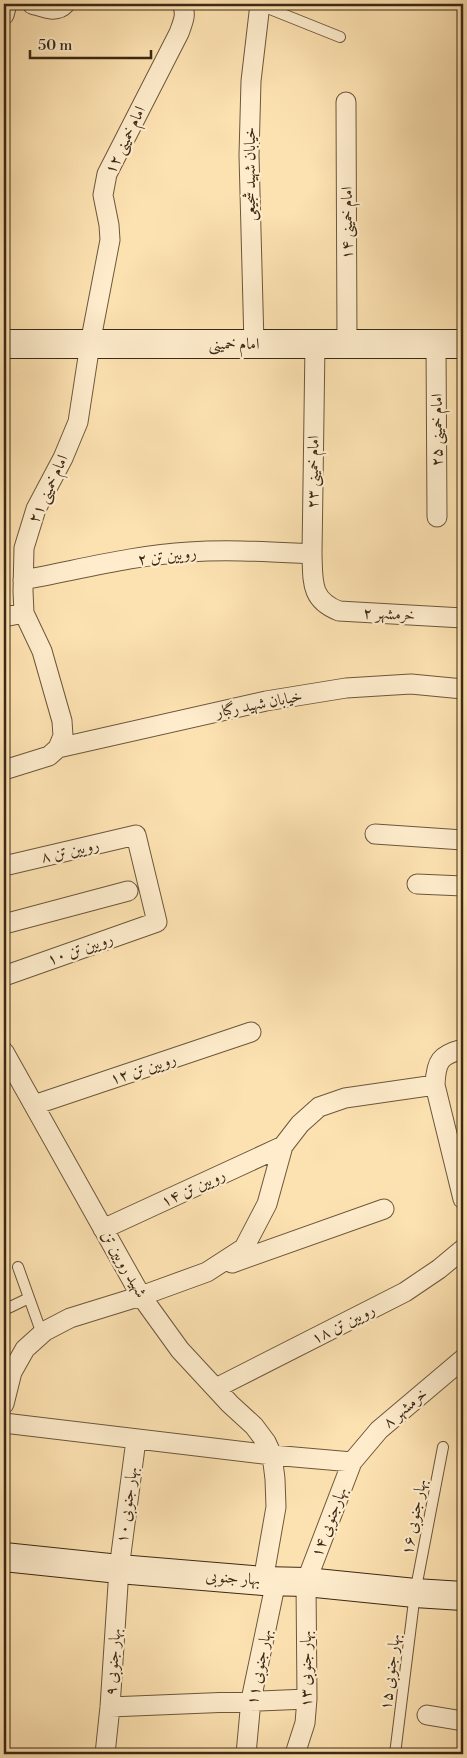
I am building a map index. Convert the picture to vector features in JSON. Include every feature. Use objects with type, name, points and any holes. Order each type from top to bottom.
[{"type":"main road","name":"امام خمینی","points":[[4,344],[463,344]]},
{"type":"main road","name":"بهار جنوبی","points":[[4,1558],[463,1596]]},
{"type":"street","points":[[4,15],[7,4]]},
{"type":"street","points":[[32,4],[52,10],[58,9],[65,4]]},
{"type":"street","name":"امام خمینی ۱۲","points":[[90,344],[110,240],[110,224],[103,195],[107,174],[180,33],[185,18],[182,4]]},
{"type":"street","name":"خیابان شهید شجیعی","points":[[254,344],[249,155],[251,81],[260,4]]},
{"type":"street","name":"امام خمینی ۱۴","points":[[346,102],[347,344]]},
{"type":"street","name":"امام خمینی ۲۱","points":[[58,748],[63,736],[62,721],[42,650],[24,613],[24,548],[36,509],[63,458],[78,422],[90,344]]},
{"type":"street","name":"امام خمینی ۲۳","points":[[315,344],[312,554],[314,583],[319,599]]},
{"type":"street","name":"امام خمینی ۲۵","points":[[436,344],[437,517]]},
{"type":"street","name":"رویین تن ۲","points":[[23,580],[150,556],[188,552],[233,550],[312,554]]},
{"type":"street","name":"خرمشهر ۲","points":[[319,599],[328,607],[338,611],[463,618]]},
{"type":"street","points":[[4,616],[24,613]]},
{"type":"street","name":"خیابان شهید رگبار","points":[[4,770],[49,756],[58,748],[266,701],[346,688],[412,684],[463,689]]},
{"type":"street","points":[[375,834],[463,840]]},
{"type":"street","name":"رویین تن ۸","points":[[4,866],[136,835],[157,922]]},
{"type":"street","points":[[417,884],[463,886]]},
{"type":"street","points":[[4,924],[128,891]]},
{"type":"street","name":"رویین تن ۱۰","points":[[4,976],[157,922]]},
{"type":"street","name":"رویین تن ۱۲","points":[[34,1105],[251,1032]]},
{"type":"street","points":[[463,1049],[449,1053],[440,1059],[436,1069],[435,1085],[463,1198]]},
{"type":"street","name":"شهید رویین تن","points":[[5,1058],[34,1105],[141,1296],[180,1350],[254,1426],[266,1442],[272,1455]]},
{"type":"street","points":[[208,1272],[244,1248],[267,1204],[283,1146],[300,1124],[319,1107],[345,1098],[435,1085]]},
{"type":"street","name":"رویین تن ۱۴","points":[[104,1229],[283,1146]]},
{"type":"street","points":[[4,1404],[8,1374],[25,1350],[42,1334],[70,1318],[141,1296],[384,1209]]},
{"type":"street","name":"رویین تن ۱۸","points":[[216,1388],[405,1292],[439,1269],[463,1249]]},
{"type":"street","name":"خرمشهر ۸","points":[[352,1462],[379,1430],[463,1360]]},
{"type":"street","points":[[4,1423],[136,1440],[352,1462]]},
{"type":"street","name":"بهار جنوبی ۱۰","points":[[119,1569],[136,1440]]},
{"type":"street","name":"بهار جنوبی ۱۱","points":[[246,1754],[251,1700],[269,1581],[276,1507],[276,1479],[272,1455]]},
{"type":"street","name":"بهارجنوبی ۱۴","points":[[306,1582],[352,1462]]},
{"type":"street","name":"بهار جنوبی ۹","points":[[105,1754],[119,1569]]},
{"type":"street","name":"بهار جنوبی ۱۳","points":[[294,1754],[305,1723],[307,1699],[306,1582]]},
{"type":"street","points":[[110,1707],[307,1699]]},
{"type":"street","points":[[427,1715],[463,1721]]},
{"type":"lane","points":[[260,4],[340,37]]},
{"type":"lane","points":[[18,1267],[42,1334]]},
{"type":"lane","points":[[4,1310],[29,1298]]},
{"type":"lane","name":"بهار جنوبی ۱۶","points":[[415,1593],[443,1447]]},
{"type":"lane","name":"بهار جنوبی ۱۵","points":[[395,1754],[415,1593]]}]
